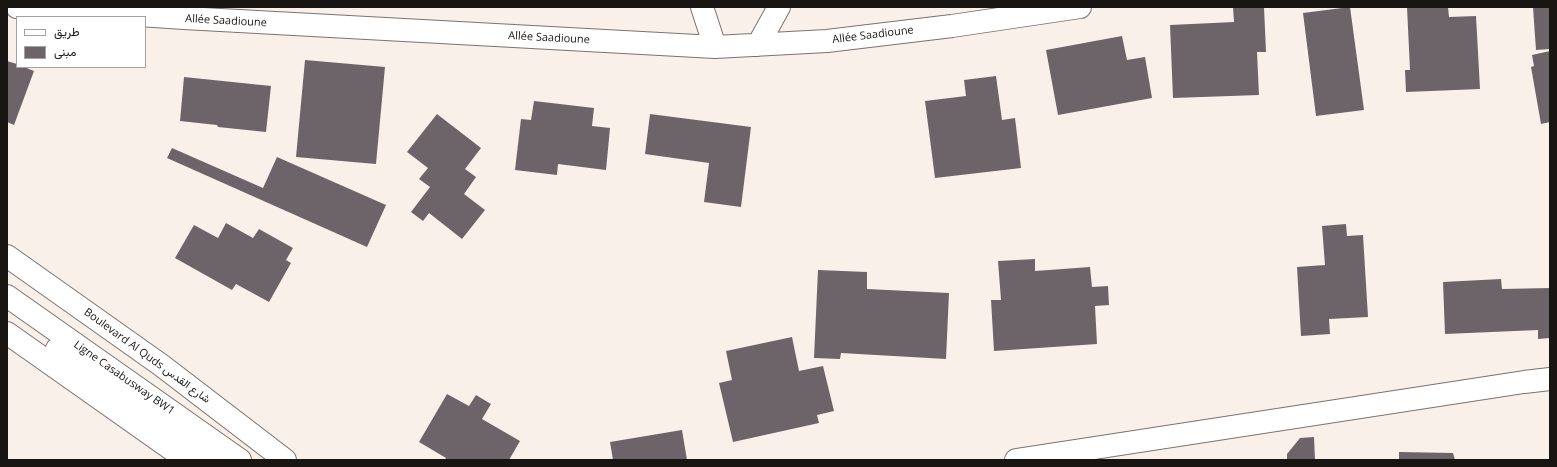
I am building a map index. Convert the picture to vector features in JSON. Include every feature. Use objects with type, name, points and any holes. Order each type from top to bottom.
[{"type":"street","name":"Allée Saadioune","points":[[17,7],[184,18],[715,47],[827,41],[952,26],[1080,7]]},
{"type":"street","points":[[702,7],[715,47]]},
{"type":"street","points":[[758,45],[780,7]]},
{"type":"street","name":"Boulevard Al Quds شارع القدس","points":[[7,256],[162,365],[285,460]]},
{"type":"street","name":"Ligne Casabusway BW1","points":[[7,296],[240,460]]},
{"type":"street","name":"Ligne Casabusway BW1","points":[[7,314],[212,460]]},
{"type":"street","points":[[7,333],[187,460]]},
{"type":"street","points":[[1016,460],[1550,379]]},
{"type":"building","points":[[1233,7],[1264,7],[1266,52],[1257,52],[1259,95],[1173,98],[1170,25],[1234,22]]},
{"type":"building","points":[[1350,7],[1364,110],[1316,116],[1303,13]]},
{"type":"building","points":[[1407,7],[1448,7],[1449,17],[1476,16],[1480,89],[1406,92],[1405,70],[1410,70]]},
{"type":"building","points":[[1533,7],[1550,7],[1550,49],[1536,50]]},
{"type":"building","points":[[1122,36],[1127,60],[1145,57],[1152,98],[1058,115],[1046,50]]},
{"type":"building","points":[[1550,51],[1550,122],[1541,124],[1531,67],[1534,66],[1532,55]]},
{"type":"building","points":[[305,60],[385,67],[376,164],[296,157]]},
{"type":"building","points":[[7,61],[16,64],[16,68],[26,68],[34,71],[14,125],[7,122]]},
{"type":"building","points":[[996,76],[1002,120],[1015,118],[1021,168],[935,178],[925,101],[966,96],[964,80]]},
{"type":"building","points":[[184,77],[271,86],[266,132],[180,121]]},
{"type":"building","points":[[534,101],[594,108],[592,126],[610,128],[606,170],[558,164],[557,175],[515,170],[521,119],[531,120]]},
{"type":"building","points":[[437,114],[481,148],[465,169],[476,177],[464,194],[485,210],[462,239],[429,213],[423,221],[411,212],[430,187],[419,179],[428,168],[407,152]]},
{"type":"building","points":[[650,114],[751,127],[741,207],[704,202],[709,163],[645,154]]},
{"type":"building","points":[[172,148],[263,188],[277,157],[386,205],[367,247],[167,158]]},
{"type":"building","points":[[226,223],[253,238],[259,229],[293,248],[286,260],[291,263],[269,302],[236,284],[232,290],[175,258],[194,225],[218,238]]},
{"type":"building","points":[[1346,224],[1347,236],[1363,235],[1368,317],[1329,319],[1330,334],[1301,336],[1297,267],[1325,265],[1322,226]]},
{"type":"building","points":[[1035,259],[1035,271],[1090,267],[1092,287],[1108,286],[1109,305],[1095,306],[1097,344],[994,351],[991,300],[1001,300],[998,261]]},
{"type":"building","points":[[818,270],[867,272],[867,289],[949,293],[946,359],[841,353],[840,359],[814,358]]},
{"type":"building","points":[[1501,279],[1502,289],[1550,288],[1550,338],[1538,339],[1538,330],[1445,334],[1443,282]]},
{"type":"building","points":[[792,337],[799,371],[823,366],[834,411],[817,415],[819,423],[733,442],[719,383],[732,380],[726,351]]},
{"type":"building","points":[[447,394],[469,406],[476,395],[491,404],[482,419],[520,441],[509,460],[445,460],[446,458],[419,442]]},
{"type":"building","points":[[682,430],[687,460],[613,460],[610,442]]},
{"type":"building","points":[[1314,437],[1315,460],[1287,460],[1287,454],[1300,438]]},
{"type":"building","points":[[1399,452],[1453,453],[1455,460],[1399,460]]}]
